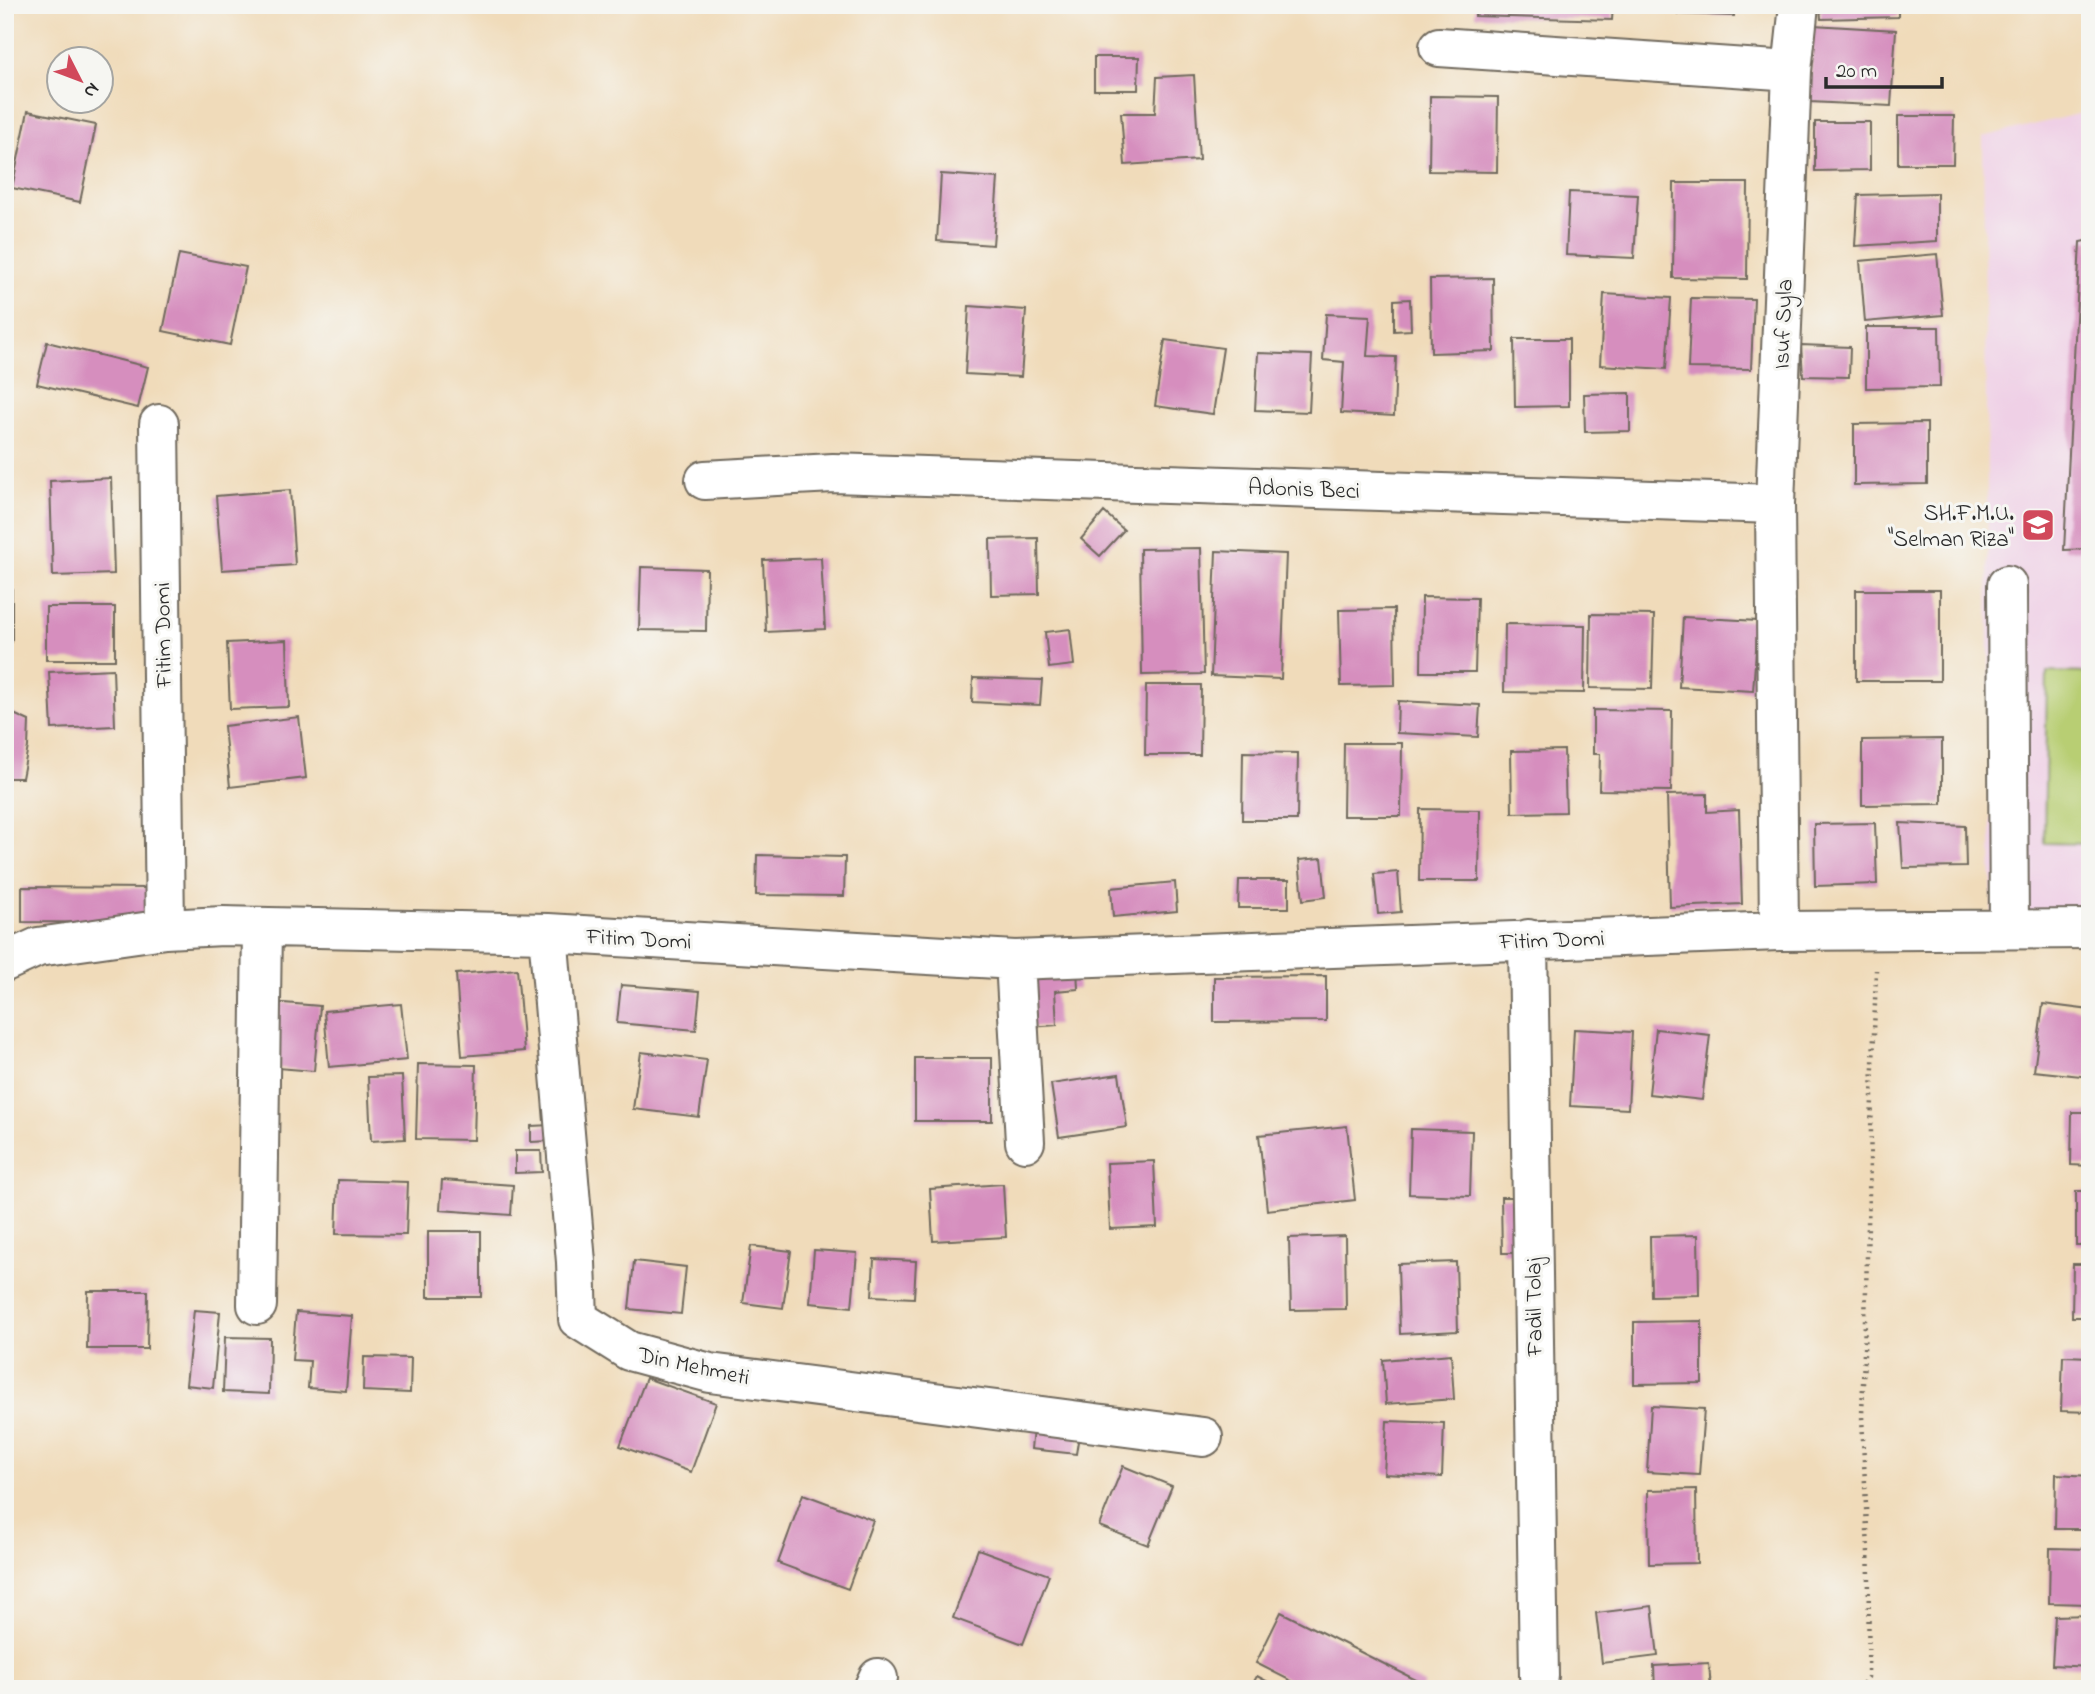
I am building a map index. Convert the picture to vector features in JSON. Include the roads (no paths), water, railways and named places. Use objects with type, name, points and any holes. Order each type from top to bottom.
[{"type":"street","name":"Isuf Syla","points":[[1779,931],[1775,504],[1792,71],[1799,5]]},
{"type":"street","points":[[1439,47],[1792,71]]},
{"type":"street","name":"Fitim Domi","points":[[159,425],[165,929]]},
{"type":"street","name":"Adonis Beci","points":[[705,480],[833,473],[1775,504]]},
{"type":"street","points":[[2007,585],[2010,929]]},
{"type":"street","name":"Fitim Domi","points":[[5,962],[38,947],[165,929],[223,926],[548,933],[1015,960],[1779,931],[2090,929]]},
{"type":"street","points":[[257,1305],[262,928]]},
{"type":"street","name":"Din Mehmeti","points":[[548,933],[576,1262],[578,1319],[629,1352],[710,1373],[1203,1437]]},
{"type":"street","name":"Fadil Tolaj","points":[[1528,939],[1539,1676]]},
{"type":"street","points":[[1015,960],[1025,1142]]},
{"type":"place","name":"SH.F.M.U. \"Selman Riza\"","points":[[2038,525]]}]
